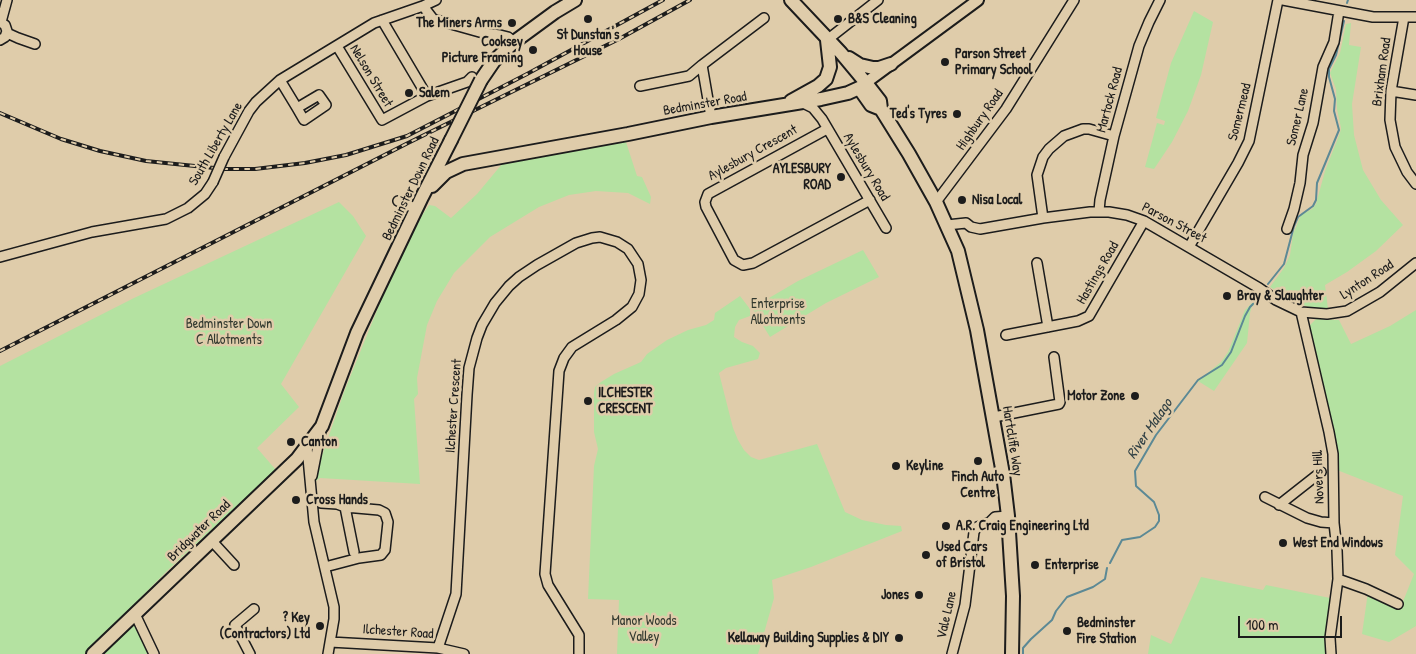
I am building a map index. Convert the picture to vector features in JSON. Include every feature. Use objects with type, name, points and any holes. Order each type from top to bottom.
[{"type":"highway","name":"Bedminster Down Road","points":[[322,426],[357,333],[451,140],[476,79],[514,42],[557,6],[575,0]]},
{"type":"highway","points":[[792,0],[841,53],[860,65],[868,67],[879,68],[891,64]]},
{"type":"highway","points":[[782,106],[823,82],[828,75],[830,67],[827,40]]},
{"type":"highway","points":[[841,53],[863,85],[871,105],[881,109],[936,202],[952,238]]},
{"type":"highway","points":[[822,99],[823,82]]},
{"type":"highway","name":"Bedminster Road","points":[[422,197],[446,172],[463,164],[711,117],[803,103],[848,93],[863,85]]},
{"type":"highway","points":[[451,140],[449,157],[452,161],[463,164]]},
{"type":"highway","name":"Hartcliffe Way","points":[[952,238],[966,279],[994,417],[1008,516],[1013,596],[1012,654]]},
{"type":"highway","name":"Bridgwater Road","points":[[93,654],[285,470],[307,447],[322,426]]},
{"type":"main road","name":"Bedminster Road","points":[[863,85],[978,0]]},
{"type":"street","points":[[7,0],[0,22],[7,28],[4,36],[18,38],[35,44]]},
{"type":"street","name":"South Liberty Lane","points":[[0,257],[92,232],[166,219],[188,208],[205,194],[213,182],[224,157],[256,102],[280,80],[382,20],[436,0]]},
{"type":"street","points":[[827,40],[878,0]]},
{"type":"street","name":"Highbury Road","points":[[936,202],[1006,109],[1074,0]]},
{"type":"street","name":"Martock Road","points":[[1099,212],[1114,136],[1139,46],[1160,0]]},
{"type":"street","name":"Somermead","points":[[1189,247],[1238,164],[1249,141],[1278,0]]},
{"type":"street","points":[[1283,0],[1373,17],[1416,17]]},
{"type":"street","points":[[423,6],[433,19],[483,33],[500,34],[514,42]]},
{"type":"street","name":"Somer Lane","points":[[1286,230],[1294,209],[1300,183],[1303,155],[1312,123],[1322,68],[1343,12]]},
{"type":"street","name":"Brixham Road","points":[[1404,17],[1389,107],[1391,134],[1401,160],[1416,184]]},
{"type":"street","points":[[640,86],[688,76],[764,18]]},
{"type":"street","points":[[382,20],[427,96],[476,79]]},
{"type":"street","name":"Nelson Street","points":[[337,46],[382,120],[427,96]]},
{"type":"street","points":[[702,65],[711,117]]},
{"type":"street","points":[[280,80],[297,108]]},
{"type":"street","points":[[1391,91],[1416,95]]},
{"type":"street","name":"Aylesbury Road","points":[[822,99],[822,119]]},
{"type":"street","name":"Aylesbury Road","points":[[803,103],[813,108],[822,119],[886,228]]},
{"type":"street","name":"Aylesbury Crescent","points":[[827,129],[708,194],[706,207],[734,260],[743,265],[753,263],[870,200]]},
{"type":"street","points":[[1042,218],[1037,175],[1042,157],[1049,149],[1064,136],[1083,129],[1114,136]]},
{"type":"street","points":[[398,201],[417,209]]},
{"type":"street","name":"Parson Street","points":[[947,225],[966,223],[980,230],[1042,218],[1099,212],[1117,213],[1144,221],[1259,288],[1276,300],[1301,312]]},
{"type":"street","name":"Hastings Road","points":[[1006,335],[1084,320],[1092,313],[1144,221]]},
{"type":"street","points":[[952,238],[962,223]]},
{"type":"street","name":"Ilchester Crescent","points":[[434,650],[456,594],[467,395],[472,352],[482,325],[494,304],[519,277],[576,243],[600,237],[618,242],[628,249],[638,264],[641,280],[639,294],[632,307],[616,320],[572,347],[564,358],[559,371],[545,574],[548,585],[579,635],[579,654]]},
{"type":"street","points":[[1037,263],[1048,327]]},
{"type":"street","name":"Lynton Road","points":[[1301,312],[1327,314],[1347,312],[1380,292],[1416,263]]},
{"type":"street","name":"Novers Hill","points":[[1301,312],[1329,432],[1334,468],[1334,523],[1338,579],[1330,638],[1331,654]]},
{"type":"street","points":[[994,417],[1059,404],[1054,357]]},
{"type":"street","points":[[311,486],[322,426]]},
{"type":"street","points":[[307,447],[314,522],[333,596],[334,607],[328,654]]},
{"type":"street","points":[[285,470],[299,469],[304,472],[311,486]]},
{"type":"street","points":[[1279,505],[1321,472]]},
{"type":"street","points":[[1265,497],[1306,518],[1334,523]]},
{"type":"street","points":[[321,503],[337,504],[345,508],[379,510],[385,513],[388,522],[385,550],[378,557],[359,558],[325,567]]},
{"type":"street","points":[[345,508],[354,552]]},
{"type":"street","name":"Vale Lane","points":[[952,654],[965,605],[974,532],[977,527],[990,522],[995,517],[1008,516]]},
{"type":"street","points":[[210,540],[234,565]]},
{"type":"street","points":[[1338,579],[1366,589],[1398,604]]},
{"type":"street","points":[[250,654],[235,625],[254,609]]},
{"type":"street","points":[[135,614],[154,654]]},
{"type":"street","name":"Ilchester Road","points":[[330,642],[464,654]]},
{"type":"green space","points":[[1194,11],[1213,22],[1201,75],[1188,111],[1172,142],[1154,169],[1145,167],[1157,123],[1164,125],[1165,121],[1156,118],[1171,63]]},
{"type":"green space","points":[[1351,23],[1349,45],[1361,47],[1352,104],[1354,135],[1363,170],[1381,200],[1403,225],[1376,251],[1325,285],[1328,309],[1312,308],[1300,304],[1270,287],[1284,268],[1290,255],[1293,234],[1301,215],[1312,209],[1316,204],[1325,171],[1340,133],[1336,89],[1330,73],[1340,53],[1346,24]]},
{"type":"green space","points":[[626,142],[637,176],[642,177],[651,197],[650,204],[628,193],[596,191],[569,195],[539,207],[490,237],[454,273],[437,301],[427,325],[417,378],[418,394],[414,399],[420,484],[320,478],[316,481],[317,470],[344,392],[384,293],[421,217],[429,205],[435,206],[451,218],[477,194],[502,164]]},
{"type":"green space","name":"Bedminster Down C Allotments","points":[[339,202],[353,216],[366,236],[281,384],[299,407],[257,448],[276,470],[170,568],[85,654],[0,654],[0,366],[134,298]]},
{"type":"green space","name":"Enterprise Allotments","points":[[863,250],[879,277],[826,303],[770,337],[752,308],[798,281]]},
{"type":"green space","name":"Manor Woods Valley","points":[[740,296],[750,309],[750,316],[739,320],[735,327],[734,337],[753,346],[760,353],[758,359],[726,368],[719,373],[733,428],[744,450],[751,457],[759,460],[817,444],[845,512],[862,520],[901,526],[902,531],[811,567],[772,580],[774,598],[758,654],[617,654],[619,600],[588,599],[594,466],[598,449],[594,432],[595,387],[614,374],[641,362],[647,354],[667,340],[714,320],[715,313]]},
{"type":"green space","points":[[1258,297],[1258,304],[1252,306],[1250,313],[1247,343],[1214,391],[1198,381],[1221,362],[1228,352],[1245,310]]},
{"type":"green space","points":[[1416,310],[1416,626],[1389,642],[1362,634],[1368,592],[1400,609],[1414,574],[1395,555],[1403,496],[1337,470],[1307,328],[1316,319],[1339,320],[1351,344],[1390,326]]},
{"type":"green space","points":[[1201,577],[1263,590],[1266,585],[1330,598],[1328,654],[1148,654],[1151,635],[1171,644]]},
{"type":"green space","points":[[136,623],[150,654],[101,654],[116,640]]},
{"type":"waterway","name":"River Malago","points":[[1268,284],[1284,264],[1298,217],[1313,206],[1316,200],[1317,183],[1339,130],[1334,111],[1335,99],[1329,77],[1329,69],[1336,55],[1344,21]]},
{"type":"waterway","name":"River Malago","points":[[1110,563],[1122,540],[1140,537],[1155,527],[1159,521],[1159,515],[1154,502],[1136,486],[1135,471],[1156,435],[1198,380],[1222,365],[1231,352],[1245,316],[1258,299]]},
{"type":"waterway","name":"River Malago","points":[[1023,654],[1023,648],[1052,620],[1056,611],[1067,597],[1093,587],[1105,579],[1107,568]]},
{"type":"railway","points":[[0,113],[61,139],[100,151],[146,161],[224,169],[255,169],[305,163],[346,155],[407,136],[527,74],[663,0]]},
{"type":"railway","points":[[0,351],[408,143],[619,39],[690,0]]},
{"type":"place","name":"St Dunstan's House","points":[[588,19]]},
{"type":"place","name":"B&S Cleaning","points":[[838,19]]},
{"type":"place","name":"The Miners Arms","points":[[512,23]]},
{"type":"place","name":"Cooksey Picture Framing","points":[[533,50]]},
{"type":"place","name":"Parson Street Primary School","points":[[945,62]]},
{"type":"place","name":"Salem","points":[[409,93]]},
{"type":"place","name":"Ted's Tyres","points":[[957,114]]},
{"type":"place","name":"AYLESBURY ROAD","points":[[841,177]]},
{"type":"place","name":"Nisa Local","points":[[962,200]]},
{"type":"place","name":"Bray & Slaughter","points":[[1227,296]]},
{"type":"place","name":"Motor Zone","points":[[1135,396]]},
{"type":"place","name":"ILCHESTER CRESCENT","points":[[588,401]]},
{"type":"place","name":"Canton","points":[[291,442]]},
{"type":"place","name":"Finch Auto Centre","points":[[978,461]]},
{"type":"place","name":"Keyline","points":[[896,466]]},
{"type":"place","name":"Cross Hands","points":[[296,500]]},
{"type":"place","name":"A.R. Craig Engineering Ltd","points":[[946,526]]},
{"type":"place","name":"West End Windows","points":[[1283,543]]},
{"type":"place","name":"Used Cars of Bristol","points":[[926,555]]},
{"type":"place","name":"Enterprise","points":[[1035,565]]},
{"type":"place","name":"Jones","points":[[919,595]]},
{"type":"place","name":"? Key (Contractors) Ltd","points":[[320,626]]},
{"type":"place","name":"Bedminster Fire Station","points":[[1067,631]]},
{"type":"place","name":"Kellaway Building Supplies & DIY","points":[[899,638]]}]
